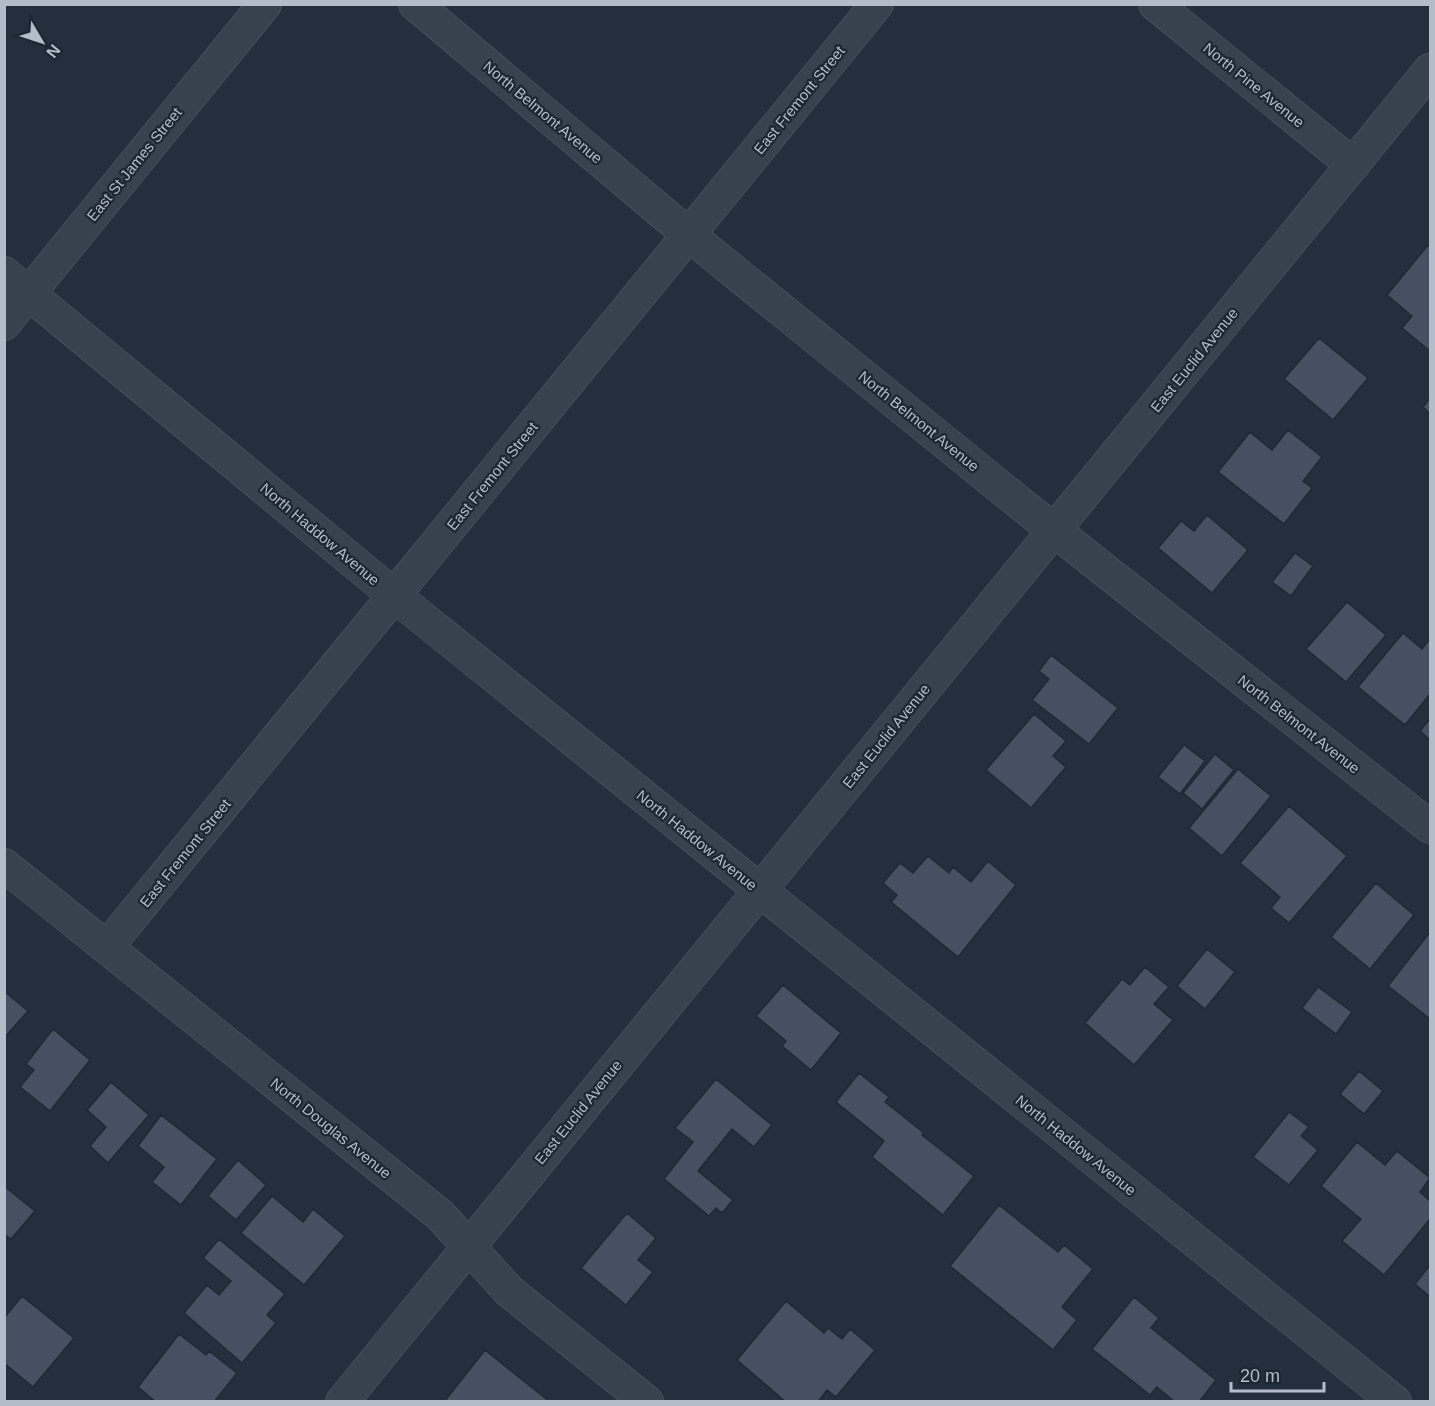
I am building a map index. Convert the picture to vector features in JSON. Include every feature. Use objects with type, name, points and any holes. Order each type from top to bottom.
[{"type":"street","name":"East St James Street","points":[[4,324],[265,4]]},
{"type":"street","name":"North Belmont Avenue","points":[[415,4],[689,235],[1054,530],[1431,827]]},
{"type":"street","name":"East Fremont Street","points":[[107,947],[877,4]]},
{"type":"street","name":"North Pine Avenue","points":[[1155,4],[1353,165]]},
{"type":"street","name":"East Euclid Avenue","points":[[342,1401],[1431,70]]},
{"type":"street","name":"North Haddow Avenue","points":[[4,273],[395,596],[1395,1401]]},
{"type":"street","name":"North Douglas Avenue","points":[[4,865],[440,1215],[509,1292],[647,1401]]},
{"type":"building","points":[[1428,245],[1430,247],[1430,351],[1402,328],[1412,316],[1387,295]]},
{"type":"building","points":[[1319,338],[1368,378],[1333,420],[1284,379]]},
{"type":"building","points":[[1430,398],[1430,414],[1423,407]]},
{"type":"building","points":[[1288,430],[1322,457],[1303,481],[1312,488],[1284,524],[1218,472],[1250,432],[1272,450]]},
{"type":"building","points":[[1207,515],[1248,550],[1212,593],[1158,548],[1181,521],[1194,531]]},
{"type":"building","points":[[1295,553],[1313,566],[1291,596],[1272,582]]},
{"type":"building","points":[[1347,602],[1386,635],[1346,682],[1306,649]]},
{"type":"building","points":[[1403,633],[1422,649],[1430,639],[1430,694],[1405,725],[1358,687]]},
{"type":"building","points":[[1051,655],[1118,708],[1089,744],[1032,700],[1049,679],[1039,671]]},
{"type":"building","points":[[1034,714],[1066,741],[1053,756],[1066,767],[1031,808],[986,770]]},
{"type":"building","points":[[1430,719],[1430,740],[1420,731]]},
{"type":"building","points":[[1184,745],[1205,761],[1180,794],[1158,777]]},
{"type":"building","points":[[1215,754],[1234,770],[1202,809],[1183,793]]},
{"type":"building","points":[[1238,769],[1271,796],[1222,856],[1189,828]]},
{"type":"building","points":[[1289,806],[1347,856],[1289,923],[1271,908],[1280,897],[1240,863]]},
{"type":"building","points":[[928,856],[949,873],[953,867],[971,882],[988,861],[1016,885],[958,957],[891,902],[897,895],[883,883],[900,863],[913,873]]},
{"type":"building","points":[[1376,883],[1414,915],[1370,969],[1331,937]]},
{"type":"building","points":[[1430,932],[1430,1019],[1388,986]]},
{"type":"building","points":[[1207,949],[1235,972],[1205,1009],[1177,986]]},
{"type":"building","points":[[1145,967],[1169,987],[1154,1004],[1173,1020],[1134,1065],[1085,1023],[1122,979],[1130,985]]},
{"type":"building","points":[[783,985],[841,1033],[811,1070],[782,1046],[786,1041],[756,1016]]},
{"type":"building","points":[[1318,987],[1352,1012],[1336,1034],[1302,1008]]},
{"type":"building","points":[[4,991],[28,1011],[4,1038]]},
{"type":"building","points":[[53,1029],[90,1060],[50,1111],[20,1087],[34,1070],[26,1064]]},
{"type":"building","points":[[1359,1071],[1383,1091],[1364,1114],[1340,1094]]},
{"type":"building","points":[[859,1073],[889,1097],[885,1102],[974,1176],[943,1215],[872,1157],[884,1141],[836,1102]]},
{"type":"building","points":[[716,1079],[772,1125],[754,1147],[732,1129],[698,1171],[733,1200],[722,1213],[716,1208],[709,1216],[664,1179],[693,1142],[675,1128]]},
{"type":"building","points":[[111,1082],[149,1115],[108,1163],[90,1146],[106,1127],[87,1110]]},
{"type":"building","points":[[1289,1112],[1309,1127],[1301,1136],[1318,1150],[1289,1185],[1253,1157]]},
{"type":"building","points":[[161,1115],[217,1159],[181,1205],[152,1182],[164,1167],[138,1146]]},
{"type":"building","points":[[1357,1142],[1385,1165],[1397,1151],[1430,1178],[1420,1192],[1430,1201],[1430,1219],[1384,1275],[1342,1241],[1361,1219],[1321,1186]]},
{"type":"building","points":[[238,1160],[266,1185],[236,1220],[208,1196]]},
{"type":"building","points":[[4,1186],[35,1211],[11,1239],[4,1234]]},
{"type":"building","points":[[272,1196],[303,1222],[313,1209],[345,1236],[304,1285],[241,1233]]},
{"type":"building","points":[[999,1205],[1058,1252],[1064,1245],[1093,1269],[1062,1307],[1077,1320],[1053,1350],[950,1266]]},
{"type":"building","points":[[627,1213],[656,1238],[638,1260],[653,1272],[626,1305],[581,1268]]},
{"type":"building","points":[[219,1239],[285,1294],[267,1315],[276,1323],[242,1363],[184,1313],[207,1285],[219,1295],[231,1281],[203,1258]]},
{"type":"building","points":[[1430,1265],[1430,1297],[1415,1284]]},
{"type":"building","points":[[22,1296],[74,1338],[33,1387],[4,1363],[4,1318]]},
{"type":"building","points":[[1134,1297],[1159,1318],[1151,1328],[1216,1380],[1199,1402],[1175,1402],[1157,1387],[1150,1395],[1092,1349]]},
{"type":"building","points":[[786,1301],[824,1333],[828,1328],[842,1339],[850,1329],[875,1350],[836,1397],[827,1390],[818,1402],[786,1402],[737,1360]]},
{"type":"building","points":[[179,1334],[206,1355],[209,1351],[237,1373],[214,1402],[156,1402],[138,1387]]},
{"type":"building","points":[[485,1350],[550,1402],[444,1402]]}]
